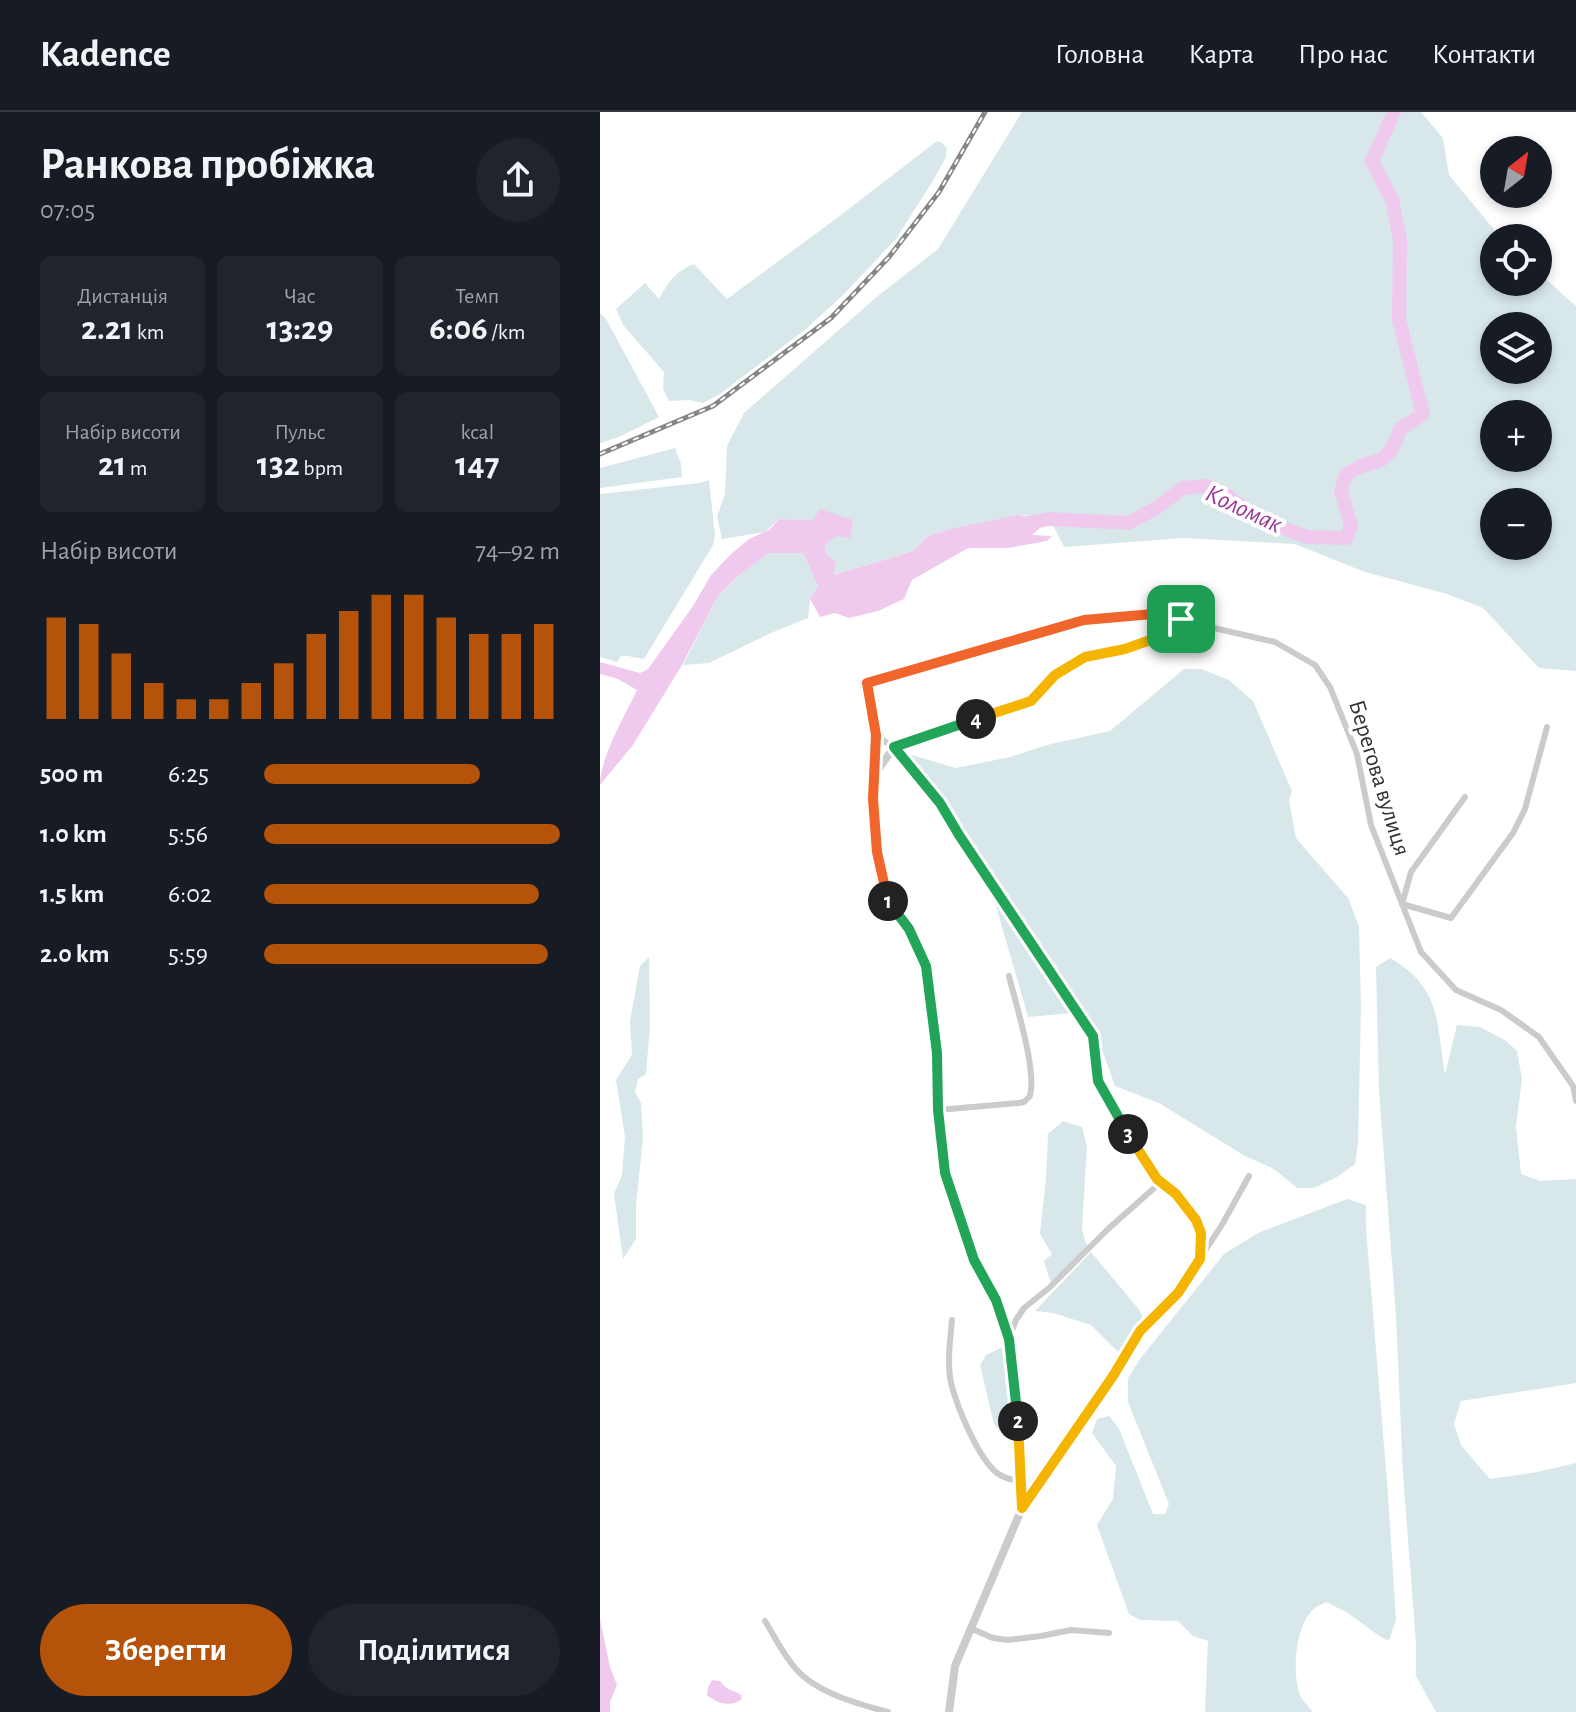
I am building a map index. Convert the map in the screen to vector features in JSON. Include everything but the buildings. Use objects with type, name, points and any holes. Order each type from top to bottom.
[{"type":"street","name":"Берегова вулиця","points":[[876,735],[867,683],[1084,620],[1153,614],[1275,642],[1315,665],[1330,687],[1357,754],[1371,825],[1421,952],[1456,990],[1501,1010],[1539,1037],[1573,1086],[1576,1101]]},
{"type":"street","points":[[875,774],[894,747],[1031,701],[1055,675],[1085,657],[1125,649],[1153,639],[1181,619]]},
{"type":"street","points":[[1465,797],[1411,872],[1402,904],[1451,918],[1513,833],[1525,809],[1547,727]]},
{"type":"street","points":[[876,735],[894,747],[940,803],[1093,1036],[1098,1081],[1137,1150],[1196,1220],[1201,1233],[1200,1259]]},
{"type":"street","points":[[876,735],[873,799],[883,885],[887,900],[909,929],[926,966],[937,1053],[938,1110],[945,1173],[974,1260],[996,1300],[1009,1338],[1017,1406],[1022,1508]]},
{"type":"street","points":[[938,1110],[1024,1102],[1030,1096],[1032,1083],[1027,1051],[1009,976]]},
{"type":"street","points":[[949,1712],[955,1666],[1022,1508],[1113,1376],[1140,1331],[1178,1293],[1249,1176]]},
{"type":"street","points":[[1009,1338],[1024,1308],[1161,1182]]},
{"type":"street","points":[[952,1320],[949,1367],[963,1418],[990,1466],[1004,1477],[1020,1481]]},
{"type":"street","points":[[765,1621],[799,1673],[853,1703],[888,1712]]},
{"type":"street","points":[[970,1628],[993,1638],[1008,1640],[1071,1630],[1109,1633]]},
{"type":"street","points":[[848,1712],[853,1703]]},
{"type":"shaded area","points":[[1022,112],[1421,112],[1443,138],[1449,175],[1489,224],[1480,224],[1480,296],[1552,296],[1552,285],[1576,306],[1576,671],[1539,668],[1483,608],[1447,594],[1362,571],[1295,544],[1183,538],[1064,547],[1050,519],[1023,515],[928,536],[913,551],[834,575],[825,552],[826,544],[837,536],[813,520],[779,519],[765,532],[722,539],[717,517],[725,494],[727,446],[744,413],[879,295],[938,249]]},
{"type":"shaded area","points":[[937,141],[947,148],[946,157],[934,179],[896,239],[843,295],[806,329],[720,394],[703,403],[669,401],[663,389],[664,372],[623,325],[616,309],[645,283],[659,299],[673,278],[694,264],[727,299]]},
{"type":"shaded area","points":[[600,313],[659,417],[600,443]]},
{"type":"shaded area","points":[[675,448],[682,477],[600,488],[600,468]]},
{"type":"shaded area","points":[[709,480],[715,535],[713,545],[644,659],[621,656],[617,662],[600,657],[600,494]]},
{"type":"shaded area","points":[[820,509],[853,520],[850,538],[837,536],[826,544],[825,552],[835,562],[834,575],[913,551],[928,536],[1019,515],[1050,519],[1032,535],[1052,536],[1047,541],[1008,548],[968,548],[912,580],[904,599],[878,611],[849,618],[835,613],[820,617],[810,599],[818,586],[803,553],[769,553],[739,575],[718,596],[682,665],[633,745],[600,785],[609,749],[637,690],[618,679],[600,674],[600,662],[640,673],[648,669],[711,575],[731,554],[749,539],[769,530],[779,519],[813,520]]},
{"type":"shaded area","points":[[769,552],[803,553],[818,586],[810,599],[808,618],[709,663],[683,665],[718,596]]},
{"type":"shaded area","points":[[1184,669],[1201,669],[1229,680],[1253,701],[1292,791],[1289,800],[1296,838],[1348,898],[1359,926],[1361,1007],[1355,1164],[1314,1188],[1297,1188],[1274,1169],[1245,1156],[1159,1103],[1115,1086],[1084,1012],[1028,1017],[994,899],[995,876],[946,804],[907,769],[912,755],[956,768],[1110,731]]},
{"type":"shaded area","points":[[649,957],[650,1025],[646,1074],[638,1079],[635,1092],[641,1103],[643,1138],[636,1239],[623,1259],[614,1194],[622,1175],[625,1137],[616,1080],[632,1055],[630,1021],[640,966]]},
{"type":"shaded area","points":[[1390,958],[1407,969],[1428,994],[1437,1022],[1445,1074],[1457,1025],[1480,1027],[1505,1040],[1517,1051],[1522,1079],[1516,1126],[1521,1174],[1540,1181],[1576,1179],[1576,1383],[1461,1401],[1454,1424],[1461,1445],[1490,1479],[1576,1463],[1576,1712],[1436,1712],[1416,1676],[1396,1315],[1379,1091],[1376,967]]},
{"type":"shaded area","points":[[1063,1121],[1082,1127],[1087,1147],[1082,1228],[1088,1246],[1051,1283],[1044,1261],[1052,1254],[1040,1234],[1048,1134]]},
{"type":"shaded area","points":[[1347,1199],[1366,1205],[1396,1620],[1389,1641],[1326,1602],[1315,1607],[1308,1615],[1299,1637],[1296,1664],[1301,1697],[1313,1712],[1205,1712],[1208,1641],[1193,1636],[1178,1621],[1140,1620],[1129,1614],[1097,1525],[1113,1499],[1116,1466],[1092,1433],[1097,1419],[1109,1416],[1119,1429],[1153,1514],[1165,1514],[1169,1504],[1128,1402],[1128,1378],[1224,1254],[1258,1233]]},
{"type":"shaded area","points":[[1091,1252],[1142,1315],[1142,1322],[1121,1355],[1091,1325],[1053,1313],[1035,1311]]},
{"type":"shaded area","points":[[1005,1346],[1014,1432],[1003,1434],[994,1424],[980,1365],[986,1355]]},
{"type":"shaded area","points":[[600,1619],[617,1685],[610,1702],[610,1712],[600,1712]]},
{"type":"shaded area","points":[[712,1680],[720,1681],[742,1696],[741,1700],[728,1704],[711,1698],[707,1695]]},
{"type":"waterway","name":"Коломак","points":[[1030,523],[1048,519],[1129,523],[1183,488],[1207,486],[1228,496],[1257,518],[1307,537],[1346,538],[1351,526],[1341,491],[1346,475],[1381,460],[1393,448],[1400,429],[1423,414],[1399,320],[1400,240],[1392,200],[1372,161],[1394,112]]},
{"type":"railway","points":[[600,454],[713,406],[831,318],[889,257],[939,192],[985,112]]},
{"type":"route","points":[[1153,614],[1181,619],[1153,639],[1125,649],[1085,657],[1055,675],[1031,701],[894,747],[940,803],[1073,1004],[1093,1036],[1098,1081],[1137,1150],[1157,1179],[1176,1194],[1196,1220],[1201,1233],[1200,1259],[1178,1293],[1147,1322],[1132,1342],[1113,1376],[1022,1508],[1017,1406],[1009,1339],[996,1300],[974,1260],[945,1173],[938,1110],[937,1053],[926,966],[909,929],[887,900],[883,885],[873,799],[876,735],[867,683],[1084,620],[1153,614]]}]
